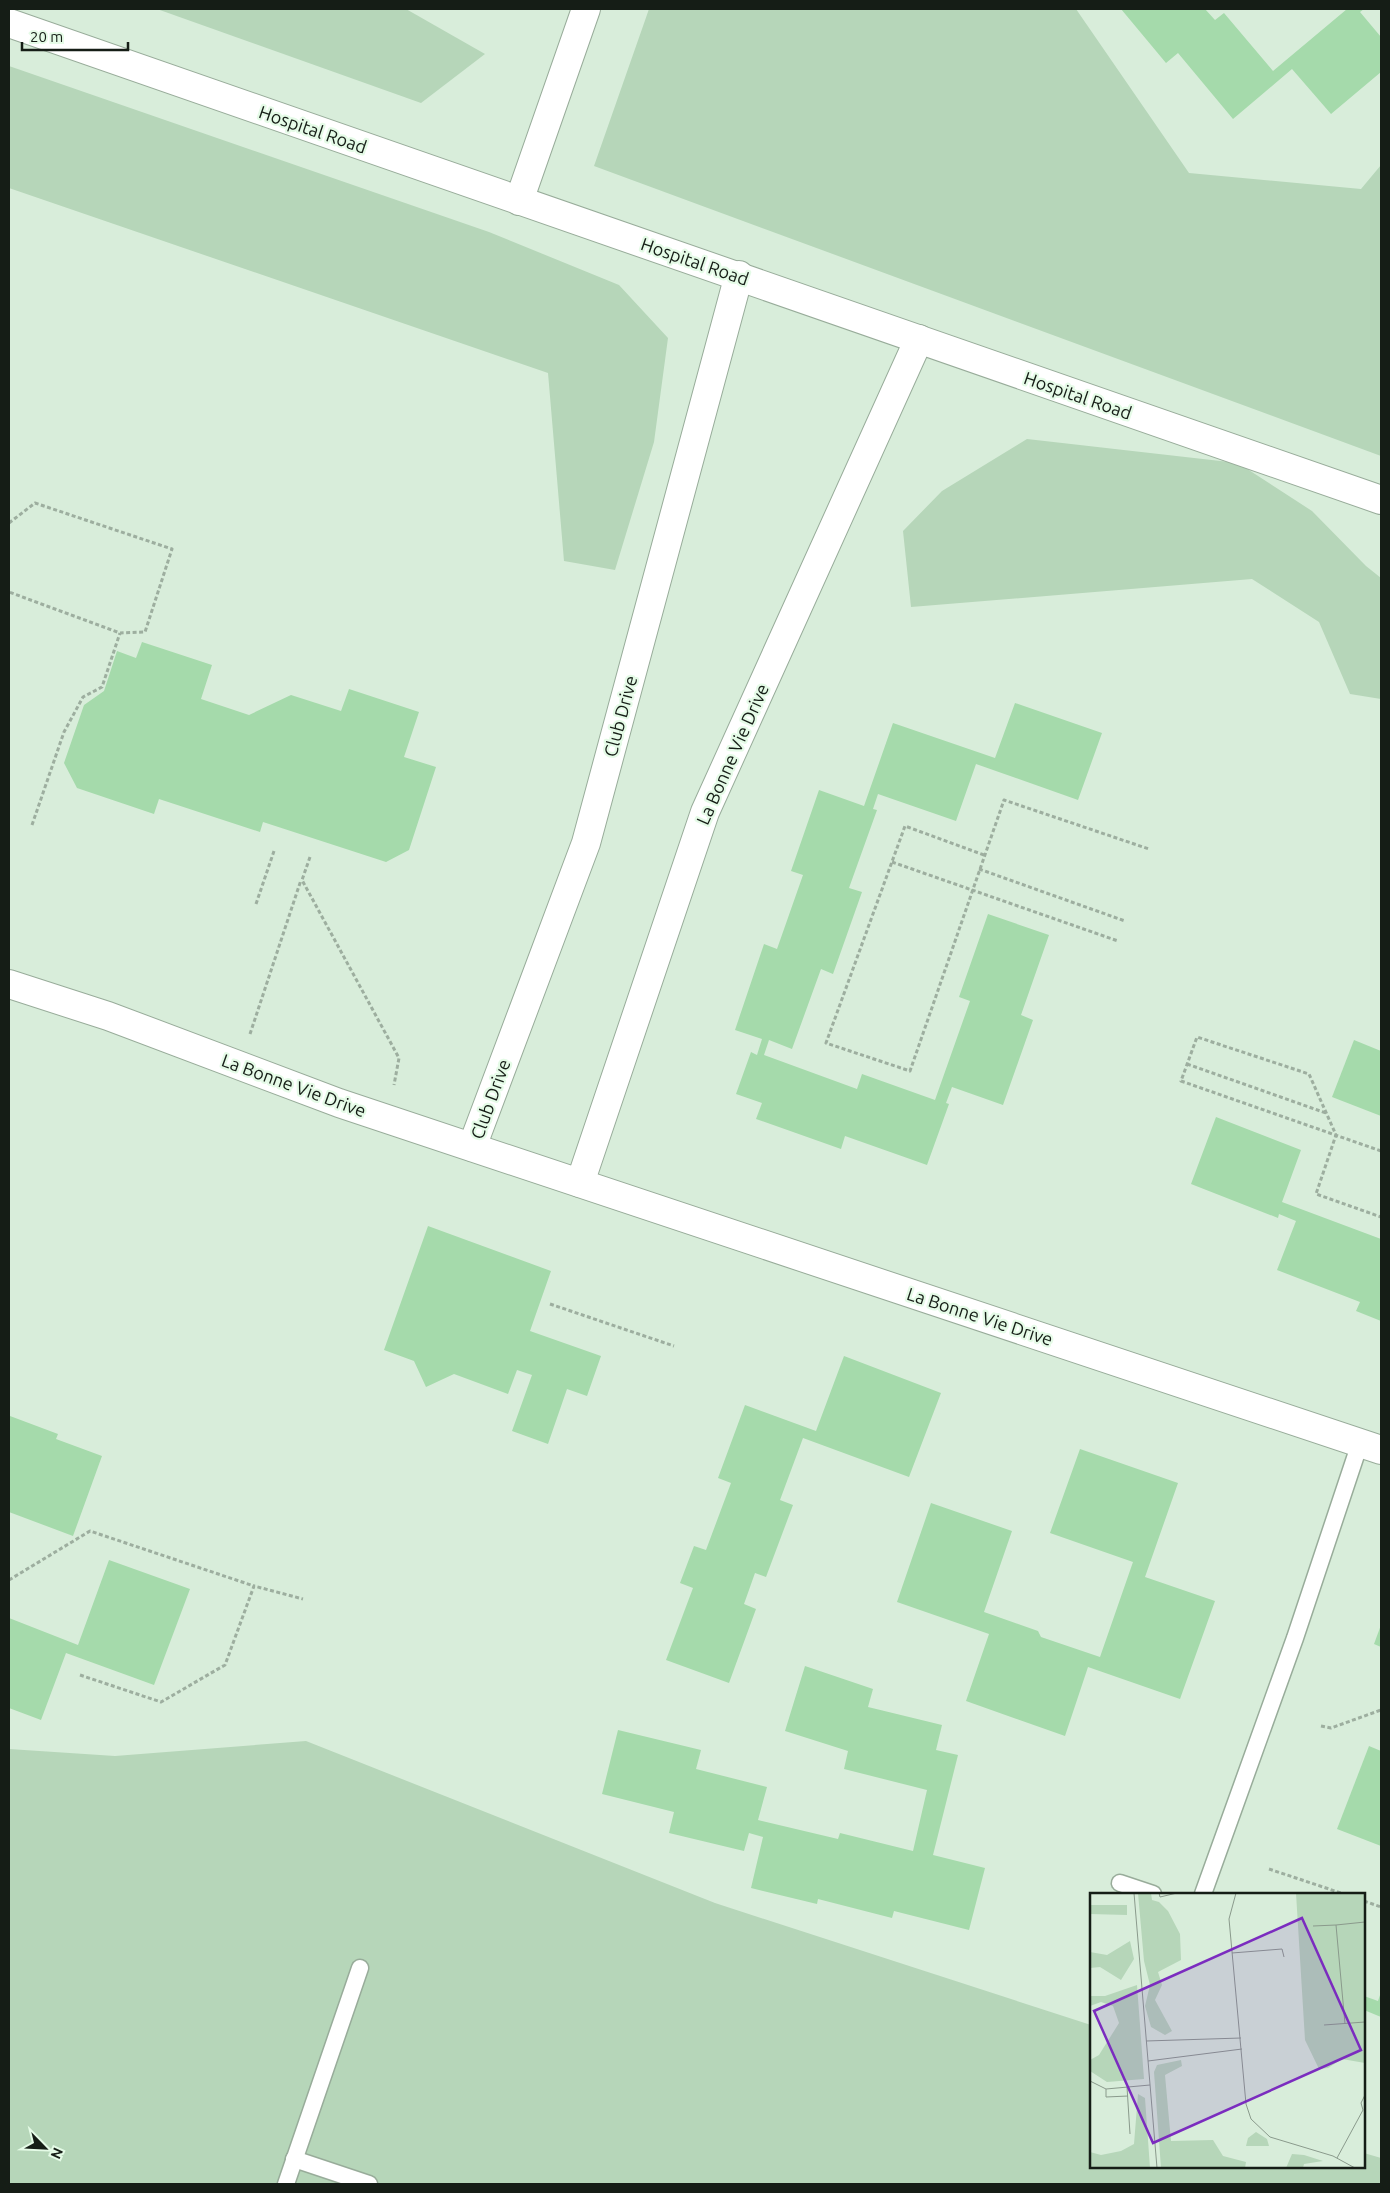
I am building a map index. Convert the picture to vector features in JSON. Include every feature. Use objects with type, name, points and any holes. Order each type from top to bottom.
[{"type":"street","points":[[518,202],[586,9]]},
{"type":"street","name":"Hospital Road","points":[[9,23],[518,202],[919,338],[1381,500]]},
{"type":"street","name":"Club Drive","points":[[472,1147],[586,843],[739,276]]},
{"type":"street","name":"La Bonne Vie Drive","points":[[580,1183],[705,812],[919,338]]},
{"type":"street","name":"La Bonne Vie Drive","points":[[9,984],[108,1016],[339,1103],[1370,1447]]},
{"type":"lane","points":[[1204,1893],[1298,1628],[1370,1447]]},
{"type":"lane","points":[[1120,1883],[1150,1893]]},
{"type":"lane","points":[[286,2184],[360,1968]]},
{"type":"lane","points":[[294,2159],[369,2184]]},
{"type":"path","points":[[9,523],[35,503],[172,548],[145,632],[120,633],[10,593],[9,598]]},
{"type":"path","points":[[32,825],[64,732],[83,697],[102,687],[120,633]]},
{"type":"path","points":[[984,855],[905,826],[826,1043],[910,1071],[1004,800],[1149,849]]},
{"type":"path","points":[[256,904],[274,851]]},
{"type":"path","points":[[250,1034],[310,857]]},
{"type":"path","points":[[892,862],[1118,941]]},
{"type":"path","points":[[979,869],[1124,921]]},
{"type":"path","points":[[302,880],[399,1058],[394,1085]]},
{"type":"path","points":[[1381,1151],[1336,1135],[1181,1081],[1197,1037],[1309,1074],[1336,1135],[1316,1194],[1381,1217]]},
{"type":"path","points":[[1187,1064],[1326,1113]]},
{"type":"path","points":[[550,1304],[674,1346]]},
{"type":"path","points":[[9,1580],[90,1531],[254,1586],[303,1599]]},
{"type":"path","points":[[80,1675],[161,1702],[225,1665],[254,1586]]},
{"type":"path","points":[[1321,1726],[1331,1728],[1381,1710]]},
{"type":"path","points":[[1269,1869],[1341,1893]]},
{"type":"path","points":[[1365,1901],[1381,1907]]},
{"type":"green space","points":[[157,9],[406,9],[485,54],[421,103]]},
{"type":"green space","points":[[649,9],[1076,9],[1189,173],[1361,189],[1381,165],[1381,456],[594,166]]},
{"type":"green space","points":[[9,66],[489,232],[619,285],[668,338],[654,442],[615,570],[564,561],[548,373],[9,188]]},
{"type":"green space","points":[[1027,439],[1238,463],[1312,511],[1366,566],[1381,578],[1381,699],[1350,694],[1319,622],[1252,579],[911,607],[903,531],[942,491]]},
{"type":"green space","points":[[306,1741],[715,1903],[1090,2025],[1090,2168],[1365,2168],[1365,2153],[1381,2158],[1381,2184],[9,2184],[9,1749],[115,1756]]},
{"type":"building","points":[[1121,9],[1205,9],[1215,20],[1224,13],[1273,71],[1347,9],[1364,9],[1360,12],[1381,37],[1381,72],[1331,114],[1292,69],[1233,119],[1178,53],[1166,63]]},
{"type":"building","points":[[142,642],[212,665],[201,699],[249,715],[291,695],[341,711],[349,689],[419,712],[404,757],[436,767],[409,850],[386,862],[263,822],[260,832],[159,799],[154,814],[77,788],[64,763],[84,705],[104,691],[117,651],[136,658]]},
{"type":"building","points":[[1015,703],[1102,733],[1078,800],[976,764],[956,821],[878,794],[873,809],[877,810],[849,888],[862,892],[833,974],[821,969],[792,1049],[769,1040],[764,1055],[857,1089],[862,1074],[935,1100],[970,1001],[959,997],[988,914],[1049,935],[1021,1015],[1033,1020],[1003,1105],[952,1087],[946,1103],[949,1104],[927,1165],[845,1136],[841,1149],[756,1119],[762,1103],[736,1094],[751,1052],[757,1055],[762,1039],[735,1030],[764,944],[777,949],[803,875],[791,871],[819,790],[864,806],[893,723],[995,758]]},
{"type":"building","points":[[1354,1040],[1381,1051],[1381,1116],[1332,1097]]},
{"type":"building","points":[[1216,1117],[1301,1150],[1282,1202],[1381,1239],[1381,1321],[1356,1311],[1360,1302],[1277,1270],[1296,1221],[1279,1214],[1278,1218],[1191,1184]]},
{"type":"building","points":[[428,1226],[551,1271],[530,1331],[601,1356],[587,1396],[567,1389],[548,1444],[512,1431],[532,1375],[517,1370],[508,1394],[454,1374],[426,1387],[414,1361],[384,1350]]},
{"type":"building","points":[[844,1356],[941,1393],[909,1477],[803,1438],[780,1500],[793,1505],[766,1577],[755,1573],[744,1604],[756,1609],[729,1683],[666,1660],[693,1588],[680,1583],[694,1546],[706,1550],[731,1483],[718,1478],[745,1405],[816,1431]]},
{"type":"building","points":[[10,1416],[58,1434],[56,1439],[102,1456],[73,1536],[9,1512]]},
{"type":"building","points":[[1080,1449],[1178,1483],[1145,1577],[1215,1601],[1180,1699],[1088,1667],[1065,1736],[966,1701],[989,1634],[897,1602],[931,1503],[1012,1531],[984,1612],[1038,1631],[1041,1637],[1100,1657],[1133,1562],[1050,1533]]},
{"type":"building","points":[[109,1560],[190,1589],[154,1685],[66,1653],[41,1720],[9,1708],[9,1618],[78,1645]]},
{"type":"building","points":[[1381,1625],[1381,1647],[1374,1644]]},
{"type":"building","points":[[805,1666],[873,1689],[868,1707],[942,1725],[936,1750],[958,1755],[933,1855],[985,1868],[969,1930],[894,1911],[892,1918],[818,1899],[817,1904],[751,1888],[763,1837],[749,1833],[744,1851],[669,1833],[674,1812],[602,1794],[618,1730],[701,1750],[696,1769],[767,1787],[758,1820],[838,1839],[840,1833],[913,1851],[927,1790],[844,1769],[848,1751],[785,1731]]},
{"type":"building","points":[[1369,1746],[1381,1751],[1381,1846],[1337,1829]]},
{"type":"building","points":[[1381,1992],[1381,2017],[1365,2010],[1365,1996],[1378,2001]]}]
